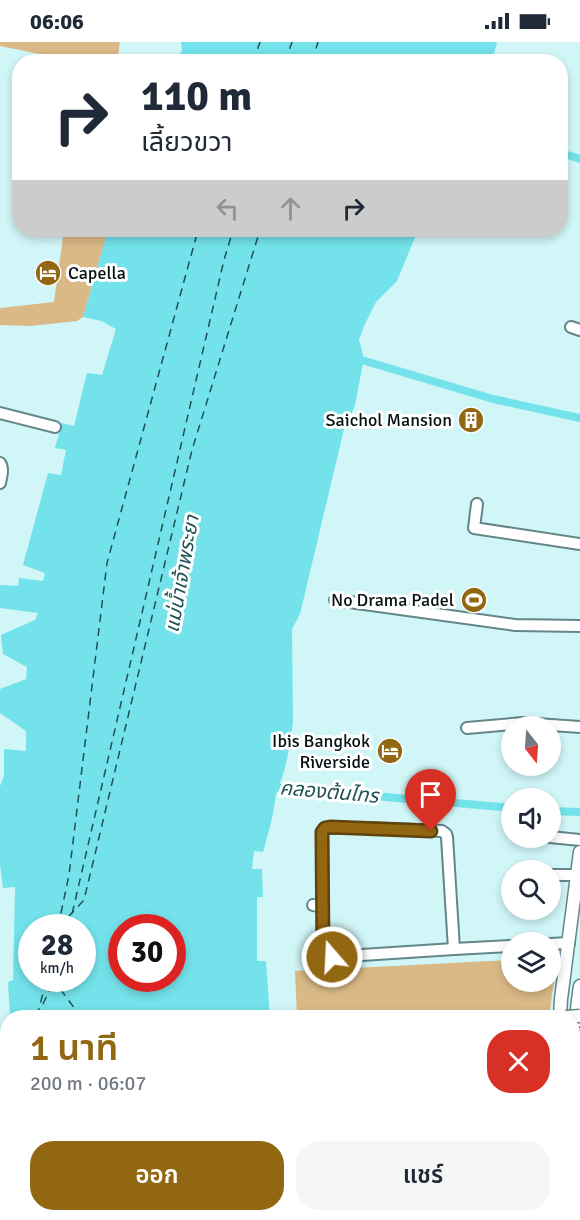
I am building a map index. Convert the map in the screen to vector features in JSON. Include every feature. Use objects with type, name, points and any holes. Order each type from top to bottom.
[{"type":"main road","points":[[561,1010],[580,852]]},
{"type":"main road","points":[[577,1010],[580,986]]},
{"type":"street","points":[[0,412],[55,427]]},
{"type":"street","points":[[0,463],[2,466],[0,483]]},
{"type":"street","points":[[477,504],[474,528],[580,544]]},
{"type":"street","points":[[335,600],[515,625],[580,626]]},
{"type":"street","points":[[467,728],[523,723],[580,727]]},
{"type":"street","points":[[454,949],[447,837],[444,832],[325,828],[322,832],[318,906],[325,955],[332,957],[501,947]]},
{"type":"street","points":[[561,838],[580,840]]},
{"type":"street","points":[[561,874],[577,875]]},
{"type":"street","points":[[561,943],[569,943]]},
{"type":"shaded area","points":[[0,42],[120,42],[118,54],[39,54],[0,46]]},
{"type":"shaded area","points":[[63,237],[106,237],[83,317],[77,321],[30,326],[0,325],[0,308],[54,302]]},
{"type":"shaded area","points":[[501,961],[501,992],[552,992],[550,1010],[297,1010],[295,971]]},
{"type":"water","points":[[181,42],[497,42],[494,54],[180,54]]},
{"type":"water","name":"แม่น้ำเจ้าพระยา","points":[[106,237],[415,237],[397,281],[376,302],[359,340],[364,358],[355,405],[345,425],[300,614],[292,629],[293,722],[288,755],[263,852],[254,851],[252,869],[262,869],[263,897],[257,897],[257,961],[266,961],[270,1010],[10,1010],[8,982],[13,980],[15,887],[3,888],[0,865],[0,786],[4,776],[4,749],[26,751],[26,731],[0,713],[0,689],[26,679],[27,667],[3,654],[1,635],[35,620],[38,613],[0,608],[0,585],[18,586],[19,578],[43,581],[45,573],[23,565],[48,473],[61,475],[66,450],[55,448],[62,423],[74,426],[87,373],[102,375],[116,329],[101,321],[83,317]]},
{"type":"waterway","points":[[568,155],[580,159]]},
{"type":"waterway","points":[[355,358],[493,399],[580,418]]},
{"type":"waterway","name":"คลองต้นไทร","points":[[269,787],[501,807]]},
{"type":"waterway","name":"คลองต้นไทร","points":[[561,811],[580,812]]},
{"type":"ferry route","points":[[256,54],[260,42]]},
{"type":"ferry route","points":[[288,54],[292,42]]},
{"type":"ferry route","points":[[314,54],[318,42]]},
{"type":"ferry route","points":[[61,914],[69,875],[107,563],[196,237]]},
{"type":"ferry route","points":[[72,914],[231,237]]},
{"type":"ferry route","points":[[71,914],[84,900],[192,450],[258,237]]},
{"type":"ferry route","points":[[39,1010],[43,992]]},
{"type":"ferry route","points":[[40,1010],[49,992]]},
{"type":"ferry route","points":[[62,992],[76,1010]]},
{"type":"place","name":"Capella","points":[[48,273]]},
{"type":"place","name":"Saichol Mansion","points":[[471,420]]},
{"type":"place","name":"No Drama Padel","points":[[474,600]]},
{"type":"place","name":"Ibis Bangkok Riverside","points":[[390,751]]},
{"type":"route","points":[[332,957],[325,955],[323,951],[323,830],[330,827],[346,827],[431,831]]}]
